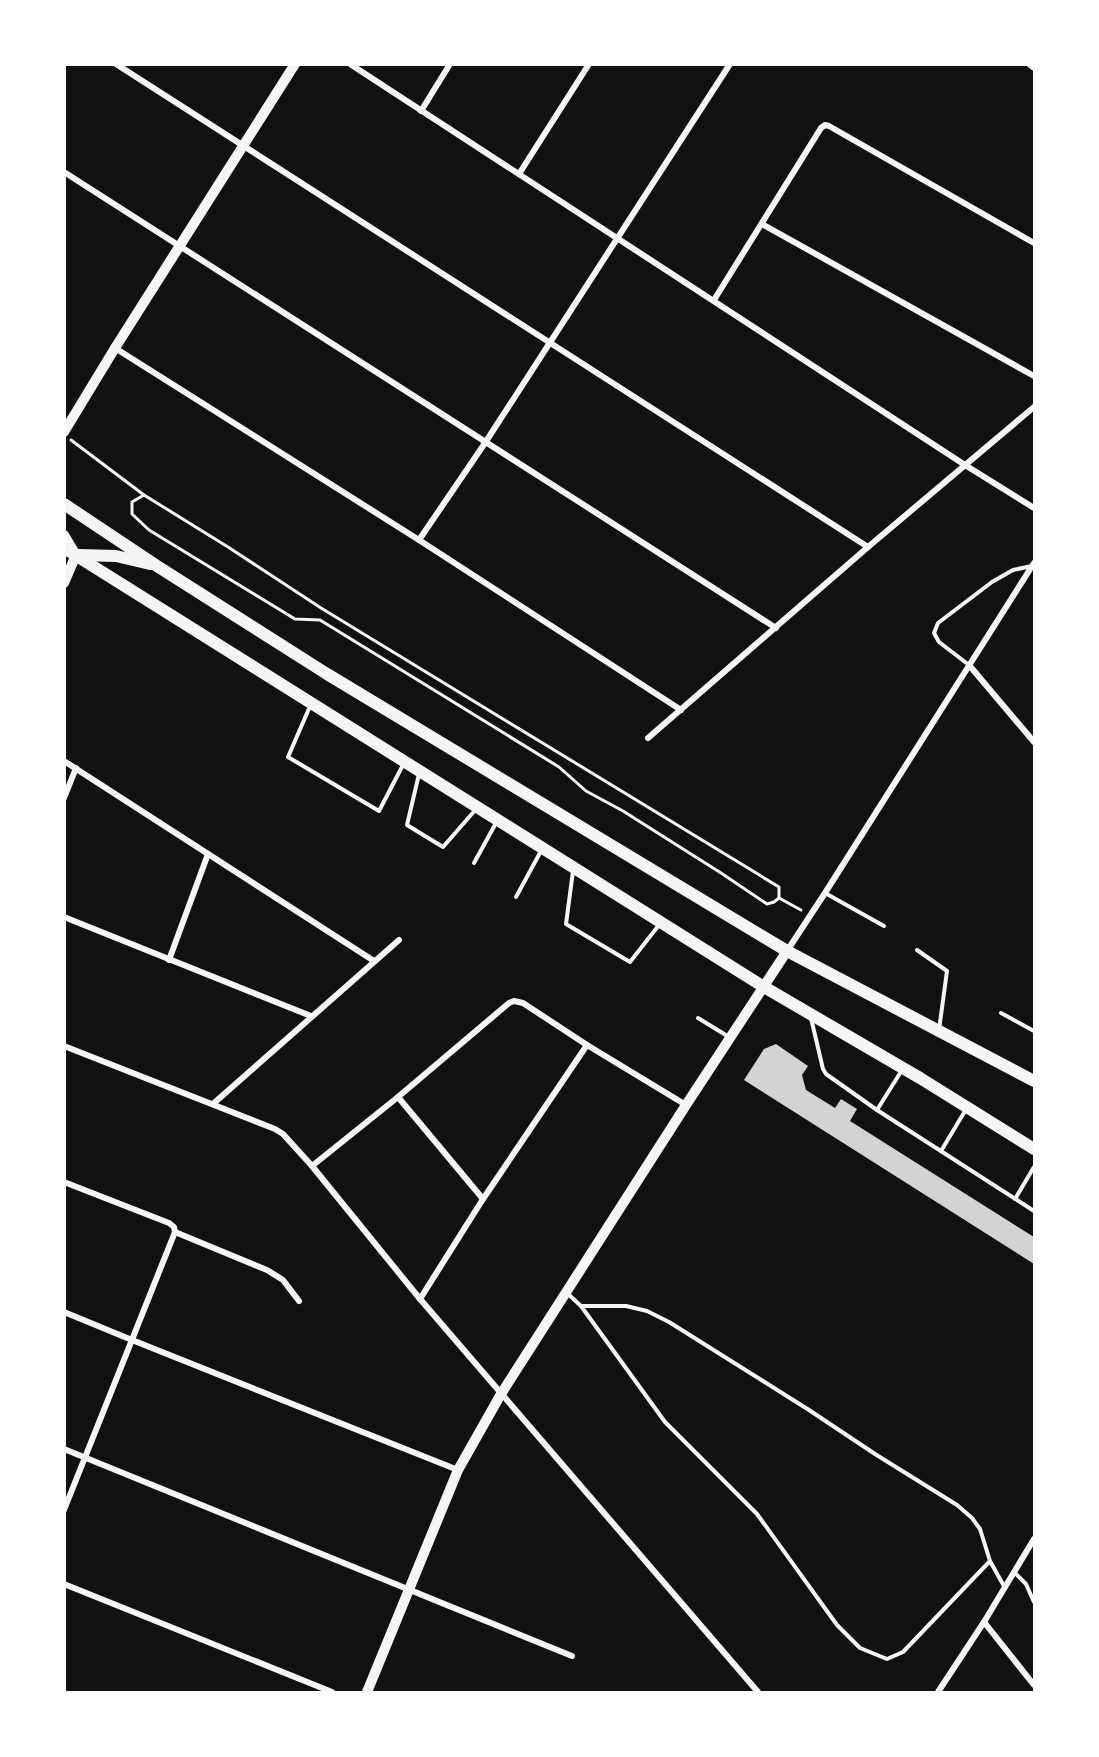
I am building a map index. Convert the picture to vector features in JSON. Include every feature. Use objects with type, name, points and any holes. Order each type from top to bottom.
[{"type":"main road","points":[[64,504],[327,674],[787,951],[1035,1081]]},
{"type":"main road","points":[[64,548],[764,987],[1035,1149]]},
{"type":"main road","points":[[76,555],[116,556],[157,566]]},
{"type":"street","points":[[116,64],[868,548]]},
{"type":"street","points":[[66,434],[115,348],[295,64]]},
{"type":"street","points":[[350,64],[965,465],[1035,508]]},
{"type":"street","points":[[421,111],[450,64]]},
{"type":"street","points":[[519,174],[589,64]]},
{"type":"street","points":[[419,540],[485,443],[730,64]]},
{"type":"street","points":[[1029,64],[1035,68]]},
{"type":"street","points":[[714,300],[825,125],[1035,243]]},
{"type":"street","points":[[64,172],[776,628]]},
{"type":"street","points":[[762,224],[1035,376]]},
{"type":"street","points":[[115,348],[419,540],[681,710]]},
{"type":"street","points":[[648,738],[1035,407]]},
{"type":"street","points":[[64,534],[76,555],[64,583]]},
{"type":"street","points":[[367,1692],[458,1470],[501,1394],[1034,566]]},
{"type":"street","points":[[969,665],[1035,742]]},
{"type":"street","points":[[64,761],[374,962]]},
{"type":"street","points":[[64,798],[76,768]]},
{"type":"street","points":[[169,960],[208,854]]},
{"type":"street","points":[[64,917],[311,1016]]},
{"type":"street","points":[[214,1103],[399,940]]},
{"type":"street","points":[[312,1166],[514,1001],[523,1003],[686,1105]]},
{"type":"street","points":[[420,1299],[483,1199],[587,1045]]},
{"type":"street","points":[[64,1046],[214,1103],[283,1134],[312,1166],[420,1299],[758,1692]]},
{"type":"street","points":[[398,1096],[483,1199]]},
{"type":"street","points":[[64,1182],[170,1222],[174,1229],[267,1270],[283,1280],[299,1300]]},
{"type":"street","points":[[64,1510],[174,1229]]},
{"type":"street","points":[[64,1312],[458,1470]]},
{"type":"street","points":[[64,1449],[572,1656]]},
{"type":"street","points":[[938,1692],[1035,1539]]},
{"type":"street","points":[[64,1584],[332,1692]]},
{"type":"street","points":[[984,1622],[1035,1685]]},
{"type":"lane","points":[[969,665],[935,638],[935,628],[992,582],[1013,570],[1034,566]]},
{"type":"lane","points":[[311,704],[288,757],[379,812],[404,761]]},
{"type":"lane","points":[[420,771],[407,825],[442,847],[478,807]]},
{"type":"lane","points":[[474,862],[498,820]]},
{"type":"lane","points":[[516,897],[543,848]]},
{"type":"lane","points":[[573,867],[566,924],[630,962],[661,922]]},
{"type":"lane","points":[[825,893],[884,926]]},
{"type":"lane","points":[[917,950],[947,970],[939,1031]]},
{"type":"lane","points":[[1000,1013],[1035,1031]]},
{"type":"lane","points":[[810,1014],[826,1074],[877,1110],[1035,1211]]},
{"type":"lane","points":[[698,1018],[730,1038]]},
{"type":"lane","points":[[877,1110],[903,1068]]},
{"type":"lane","points":[[941,1151],[967,1107]]},
{"type":"lane","points":[[1016,1199],[1035,1167]]},
{"type":"lane","points":[[566,1293],[581,1306],[664,1422],[757,1514],[837,1625],[860,1648],[887,1659],[903,1652],[990,1561]]},
{"type":"lane","points":[[581,1306],[626,1306],[647,1311],[678,1328],[957,1505],[972,1518],[980,1529],[990,1561],[1005,1588]]},
{"type":"lane","points":[[1014,1572],[1026,1584],[1035,1602]]},
{"type":"path","points":[[66,434],[144,495],[321,608],[779,887],[779,898]]},
{"type":"path","points":[[144,495],[132,502],[132,514],[149,530],[295,620],[320,620],[559,767],[586,791],[633,817],[767,904],[779,898]]},
{"type":"path","points":[[779,898],[810,916]]},
{"type":"building","points":[[776,1044],[808,1066],[802,1075],[806,1090],[835,1108],[841,1099],[857,1109],[850,1121],[1034,1237],[1034,1264],[744,1080],[764,1049]]}]
